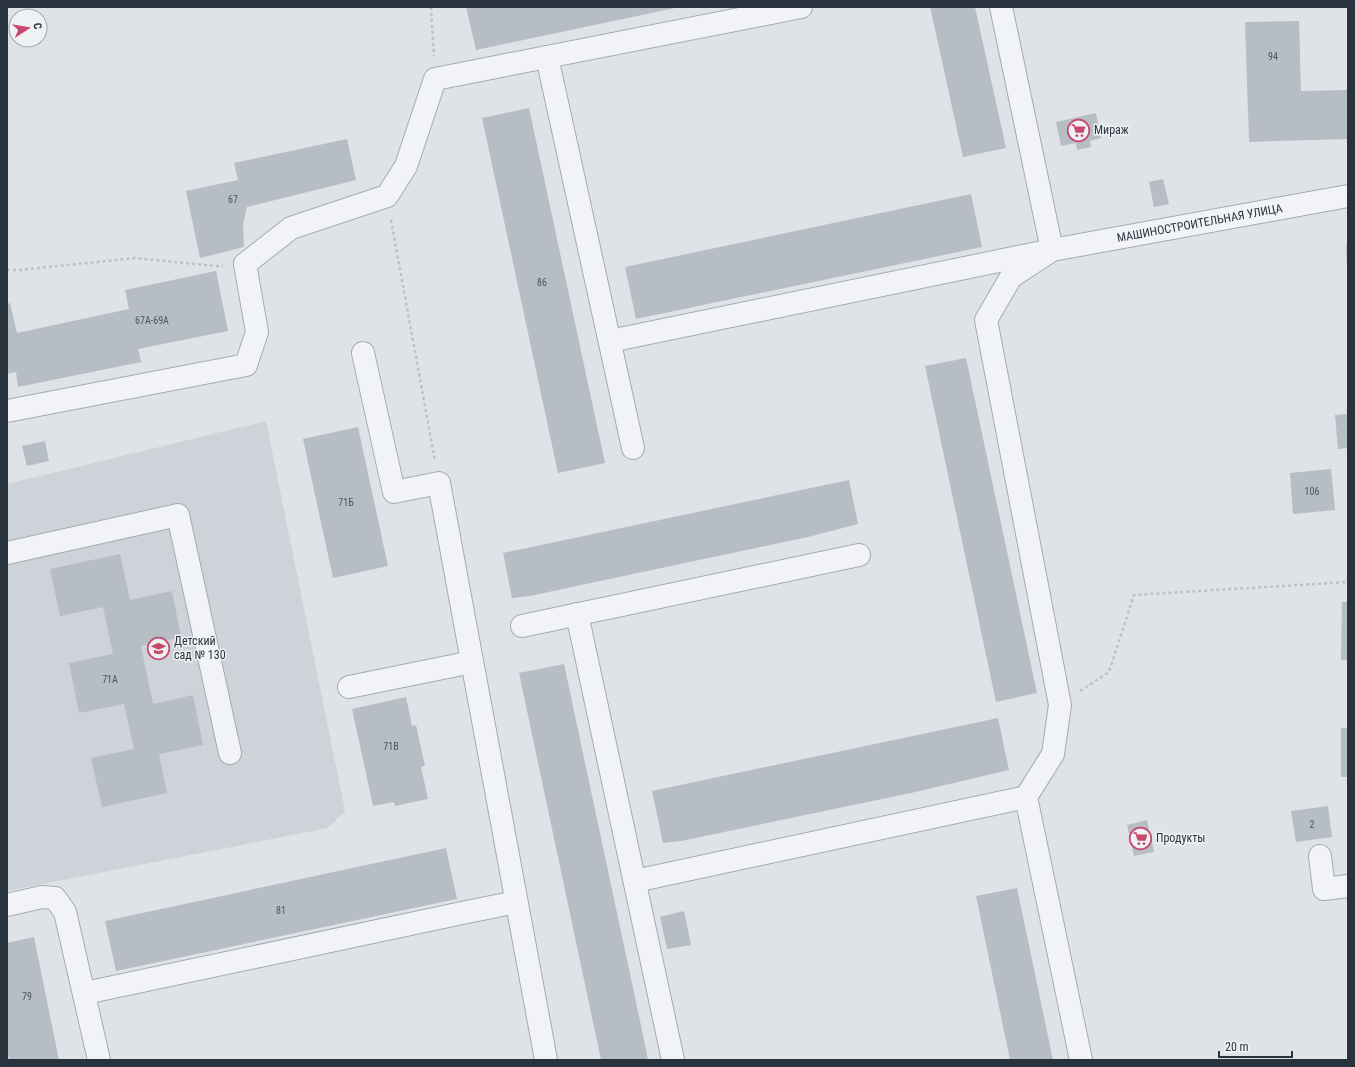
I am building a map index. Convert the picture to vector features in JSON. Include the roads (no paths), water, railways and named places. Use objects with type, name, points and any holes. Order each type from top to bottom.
[{"type":"street","points":[[7,411],[246,365],[257,332],[245,264],[291,228],[387,196],[406,166],[435,79],[801,7]]},
{"type":"street","points":[[635,881],[1026,797],[1054,754],[1060,705],[986,320],[1011,277],[1052,250],[1001,7]]},
{"type":"street","points":[[547,58],[634,448]]},
{"type":"street","name":"МАШИНОСТРОИТЕЛЬНАЯ УЛИЦА","points":[[610,341],[1052,250],[1348,196]]},
{"type":"street","points":[[362,353],[394,492],[439,483],[546,1060]]},
{"type":"street","points":[[7,553],[178,515],[230,753]]},
{"type":"street","points":[[522,626],[858,555]]},
{"type":"street","points":[[577,614],[673,1060]]},
{"type":"street","points":[[349,687],[472,662]]},
{"type":"street","points":[[1026,797],[1081,1060]]},
{"type":"street","points":[[1320,856],[1324,888],[1348,886]]},
{"type":"street","points":[[7,905],[42,897],[55,898],[66,912],[99,1060]]},
{"type":"street","points":[[84,993],[516,902]]},
{"type":"place","name":"Мираж","points":[[1078,130]]},
{"type":"place","name":"Детский сад № 130","points":[[159,648]]},
{"type":"place","name":"Продукты","points":[[1141,838]]}]
